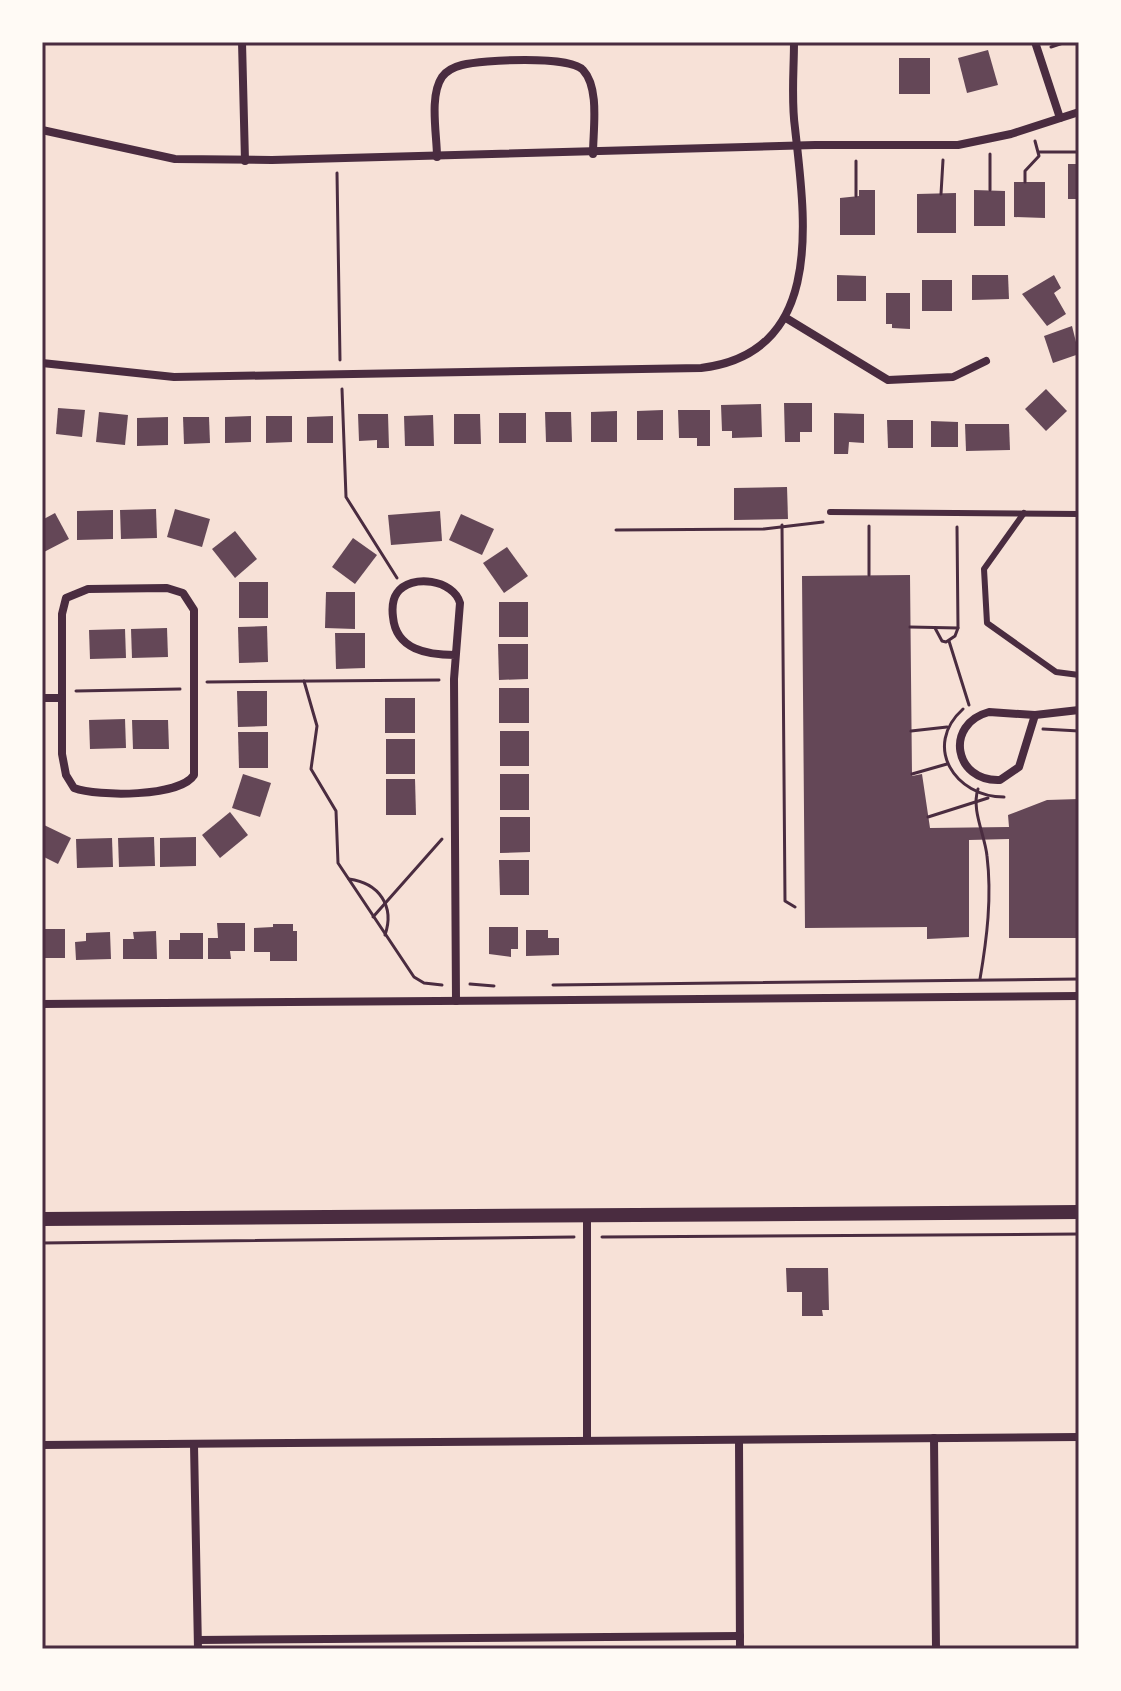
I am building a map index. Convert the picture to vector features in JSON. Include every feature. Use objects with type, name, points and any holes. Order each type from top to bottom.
[{"type":"street","points":[[242,42],[245,161]]},
{"type":"street","points":[[42,363],[174,377],[701,368],[731,362],[759,347],[786,318],[800,279],[801,175],[797,146],[794,42]]},
{"type":"street","points":[[1035,42],[1060,118]]},
{"type":"street","points":[[437,157],[437,93],[443,76],[451,68],[467,64],[561,60],[578,65],[589,78],[593,154]]},
{"type":"street","points":[[42,130],[154,156],[245,161],[593,154],[797,146],[958,145],[1011,134],[1079,112]]},
{"type":"street","points":[[786,318],[888,380],[953,377],[986,361]]},
{"type":"street","points":[[455,655],[419,651],[400,638],[392,611],[395,596],[401,588],[435,582],[456,591],[460,608],[455,655],[456,1001]]},
{"type":"street","points":[[154,588],[174,589],[187,597],[195,619],[196,768],[184,786],[167,791],[91,792],[74,788],[63,766],[62,698],[62,614],[66,598],[88,589],[154,588]]},
{"type":"street","points":[[42,698],[62,698]]},
{"type":"street","points":[[1035,715],[1025,756],[1011,775],[988,780],[967,769],[961,760],[959,738],[964,728],[979,715],[1035,715],[1079,710]]},
{"type":"street","points":[[42,1004],[1079,996]]},
{"type":"street","points":[[42,1219],[1079,1212]]},
{"type":"street","points":[[587,1215],[587,1440]]},
{"type":"street","points":[[42,1445],[1079,1437]]},
{"type":"street","points":[[934,1438],[936,1649]]},
{"type":"street","points":[[739,1440],[740,1649]]},
{"type":"street","points":[[194,1445],[198,1644],[740,1636]]},
{"type":"lane","points":[[830,512],[1079,514]]},
{"type":"lane","points":[[1024,513],[984,569],[987,623],[1056,672],[1079,675]]},
{"type":"path","points":[[1025,182],[1025,171],[1039,156],[1035,141]]},
{"type":"path","points":[[1038,152],[1079,152]]},
{"type":"path","points":[[990,154],[990,190]]},
{"type":"path","points":[[941,194],[943,160]]},
{"type":"path","points":[[856,161],[856,196]]},
{"type":"path","points":[[337,173],[340,364]]},
{"type":"path","points":[[342,385],[346,497],[397,578]]},
{"type":"path","points":[[752,519],[752,529]]},
{"type":"path","points":[[935,628],[942,641],[946,642],[955,636],[958,628],[957,521]]},
{"type":"path","points":[[616,530],[752,529],[823,522]]},
{"type":"path","points":[[782,525],[785,901],[795,907]]},
{"type":"path","points":[[869,526],[869,575]]},
{"type":"path","points":[[910,627],[958,628]]},
{"type":"path","points":[[206,682],[443,680]]},
{"type":"path","points":[[304,681],[317,726],[311,769],[336,811],[338,863],[414,977],[436,985]]},
{"type":"path","points":[[74,691],[184,689]]},
{"type":"path","points":[[911,731],[949,727]]},
{"type":"path","points":[[1032,728],[1079,731]]},
{"type":"path","points":[[912,774],[948,764]]},
{"type":"path","points":[[976,793],[987,855],[989,927],[980,987]]},
{"type":"path","points":[[928,817],[1004,797]]},
{"type":"path","points":[[372,917],[445,836]]},
{"type":"path","points":[[347,878],[372,886],[386,902],[389,917],[385,935]]},
{"type":"path","points":[[547,985],[1079,979]]},
{"type":"path","points":[[475,983],[507,986]]},
{"type":"path","points":[[603,1237],[1079,1234]]},
{"type":"path","points":[[42,1243],[569,1237]]},
{"type":"building","points":[[988,50],[998,85],[967,93],[958,58]]},
{"type":"building","points":[[899,58],[930,58],[930,94],[899,94]]},
{"type":"building","points":[[1068,164],[1079,164],[1079,199],[1068,199]]},
{"type":"building","points":[[1014,182],[1045,182],[1045,218],[1014,217]]},
{"type":"building","points":[[859,190],[875,190],[875,235],[840,235],[840,198],[859,196]]},
{"type":"building","points":[[974,190],[1005,191],[1005,226],[974,226]]},
{"type":"building","points":[[956,193],[956,233],[917,233],[917,194]]},
{"type":"building","points":[[837,275],[866,276],[866,301],[837,301]]},
{"type":"building","points":[[972,275],[1008,275],[1009,299],[972,300]]},
{"type":"building","points":[[1054,275],[1061,288],[1054,293],[1066,314],[1047,326],[1022,294]]},
{"type":"building","points":[[922,280],[952,280],[952,311],[922,311]]},
{"type":"building","points":[[886,293],[910,293],[910,329],[892,328],[892,324],[886,324]]},
{"type":"building","points":[[1072,326],[1079,354],[1053,363],[1044,336]]},
{"type":"building","points":[[1046,389],[1067,411],[1046,431],[1025,409]]},
{"type":"building","points":[[784,403],[812,403],[812,432],[800,432],[800,442],[785,442]]},
{"type":"building","points":[[761,404],[762,437],[732,438],[732,431],[722,431],[721,405]]},
{"type":"building","points":[[58,408],[85,410],[82,437],[56,434]]},
{"type":"building","points":[[663,410],[663,440],[637,440],[637,411]]},
{"type":"building","points":[[678,410],[710,410],[710,446],[697,446],[697,438],[679,438]]},
{"type":"building","points":[[617,411],[617,442],[591,442],[591,412]]},
{"type":"building","points":[[99,412],[128,415],[125,445],[96,442]]},
{"type":"building","points":[[545,412],[571,412],[572,442],[546,442]]},
{"type":"building","points":[[499,413],[526,413],[526,443],[499,443]]},
{"type":"building","points":[[834,413],[864,414],[864,443],[849,442],[848,454],[834,454]]},
{"type":"building","points":[[358,414],[388,414],[389,448],[377,448],[377,440],[359,441]]},
{"type":"building","points":[[454,414],[480,414],[481,444],[454,444]]},
{"type":"building","points":[[433,415],[434,446],[405,446],[404,416]]},
{"type":"building","points":[[251,416],[251,442],[225,443],[225,417]]},
{"type":"building","points":[[266,416],[292,416],[292,442],[266,443]]},
{"type":"building","points":[[333,416],[333,443],[307,443],[307,417]]},
{"type":"building","points":[[168,417],[168,445],[137,446],[137,418]]},
{"type":"building","points":[[183,417],[209,417],[210,443],[184,444]]},
{"type":"building","points":[[887,420],[913,420],[913,448],[888,448]]},
{"type":"building","points":[[931,421],[958,422],[958,447],[931,447]]},
{"type":"building","points":[[965,424],[1009,424],[1010,450],[966,451]]},
{"type":"building","points":[[787,487],[788,519],[734,520],[734,488]]},
{"type":"building","points":[[156,509],[157,538],[121,539],[120,510]]},
{"type":"building","points":[[175,509],[210,519],[202,547],[167,537]]},
{"type":"building","points":[[113,510],[113,539],[77,540],[77,511]]},
{"type":"building","points":[[440,511],[442,541],[391,545],[388,515]]},
{"type":"building","points":[[55,513],[69,539],[42,553],[42,520]]},
{"type":"building","points":[[461,514],[494,529],[482,555],[449,540]]},
{"type":"building","points":[[235,531],[257,559],[235,578],[212,549]]},
{"type":"building","points":[[353,538],[377,555],[355,584],[332,567]]},
{"type":"building","points":[[507,547],[528,576],[504,593],[483,563]]},
{"type":"building","points":[[910,575],[912,776],[922,774],[930,828],[1009,827],[1008,815],[1047,800],[1079,799],[1079,938],[1009,938],[1009,839],[969,840],[969,937],[927,939],[927,927],[805,928],[802,576]]},
{"type":"building","points":[[239,582],[268,582],[268,618],[239,618]]},
{"type":"building","points":[[326,592],[355,592],[355,629],[325,628]]},
{"type":"building","points":[[499,602],[528,602],[528,637],[499,637]]},
{"type":"building","points":[[267,626],[268,662],[239,663],[238,627]]},
{"type":"building","points":[[167,628],[168,657],[132,658],[131,629]]},
{"type":"building","points":[[125,629],[126,658],[90,659],[89,630]]},
{"type":"building","points":[[335,633],[365,633],[365,668],[336,669]]},
{"type":"building","points":[[498,644],[528,644],[528,679],[499,680]]},
{"type":"building","points":[[499,688],[529,688],[529,723],[499,723]]},
{"type":"building","points":[[237,691],[267,691],[267,726],[238,727]]},
{"type":"building","points":[[385,698],[415,698],[415,733],[385,733]]},
{"type":"building","points":[[125,719],[126,748],[90,749],[89,720]]},
{"type":"building","points":[[132,720],[168,720],[169,749],[133,749]]},
{"type":"building","points":[[500,731],[529,731],[529,766],[500,766]]},
{"type":"building","points":[[238,732],[268,732],[268,768],[239,768]]},
{"type":"building","points":[[386,739],[415,739],[415,774],[386,774]]},
{"type":"building","points":[[243,774],[271,783],[260,817],[232,808]]},
{"type":"building","points":[[500,774],[529,774],[529,810],[500,810]]},
{"type":"building","points":[[386,779],[415,779],[416,815],[386,815]]},
{"type":"building","points":[[230,812],[248,835],[220,858],[202,835]]},
{"type":"building","points":[[500,817],[530,817],[530,852],[500,853]]},
{"type":"building","points":[[42,824],[71,838],[58,864],[42,856]]},
{"type":"building","points":[[154,837],[155,866],[119,867],[118,838]]},
{"type":"building","points":[[196,837],[196,866],[160,867],[160,838]]},
{"type":"building","points":[[112,838],[113,867],[77,868],[76,839]]},
{"type":"building","points":[[499,860],[529,860],[529,895],[500,895]]},
{"type":"building","points":[[217,923],[245,923],[245,951],[230,951],[231,959],[208,959],[208,938],[218,938]]},
{"type":"building","points":[[273,924],[293,924],[293,931],[297,931],[297,961],[270,961],[270,952],[254,952],[254,928],[273,927]]},
{"type":"building","points":[[489,927],[518,927],[518,949],[511,949],[511,957],[489,954]]},
{"type":"building","points":[[42,929],[65,929],[65,958],[44,958]]},
{"type":"building","points":[[526,930],[548,930],[548,938],[559,938],[559,955],[526,956]]},
{"type":"building","points":[[156,931],[157,959],[123,959],[123,939],[134,939],[133,932]]},
{"type":"building","points":[[110,932],[111,959],[76,960],[75,942],[86,941],[86,933]]},
{"type":"building","points":[[180,933],[203,933],[203,959],[169,959],[169,940],[180,940]]},
{"type":"building","points":[[786,1268],[828,1268],[829,1310],[822,1310],[823,1316],[802,1316],[802,1292],[787,1292]]}]
